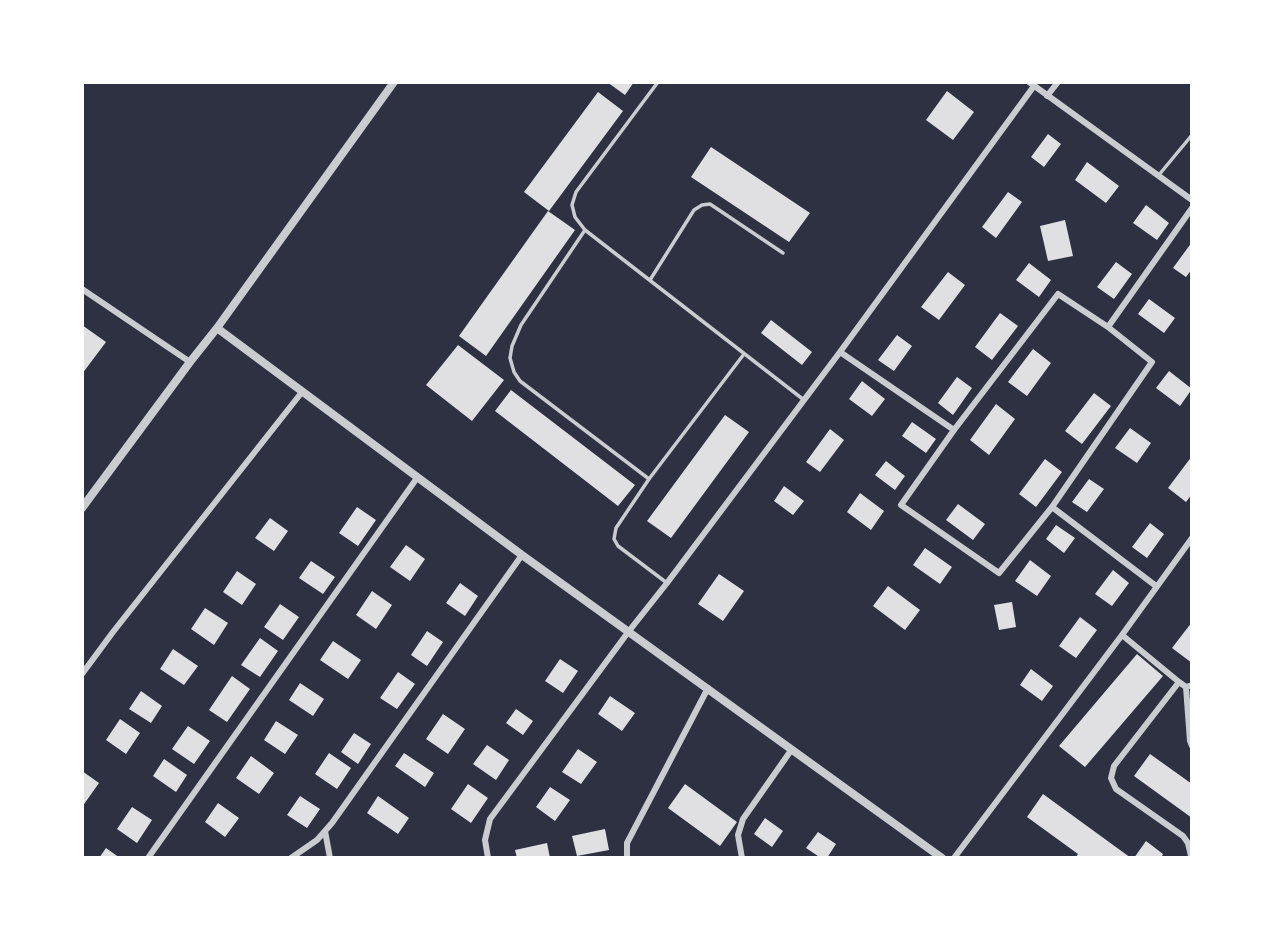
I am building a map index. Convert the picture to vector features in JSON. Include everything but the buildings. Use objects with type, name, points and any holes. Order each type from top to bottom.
[{"type":"street","points":[[82,508],[217,328],[394,82]]},
{"type":"street","points":[[1048,96],[1058,82]]},
{"type":"street","points":[[488,858],[485,840],[489,819],[840,352],[1031,84],[1192,200]]},
{"type":"street","points":[[1108,327],[1192,208]]},
{"type":"street","points":[[82,289],[190,362]]},
{"type":"street","points":[[1058,294],[1108,327],[1152,362],[1052,508],[999,573],[901,505],[954,430],[1058,294]]},
{"type":"street","points":[[217,328],[522,555],[942,858]]},
{"type":"street","points":[[840,352],[954,430]]},
{"type":"street","points":[[82,674],[302,392]]},
{"type":"street","points":[[148,858],[417,478]]},
{"type":"street","points":[[1052,508],[1156,586]]},
{"type":"street","points":[[954,858],[1192,538]]},
{"type":"street","points":[[291,858],[325,831],[522,555]]},
{"type":"street","points":[[1122,635],[1179,682],[1189,686],[1192,746]]},
{"type":"street","points":[[1179,682],[1114,766],[1111,778],[1116,789],[1183,836],[1188,843],[1191,856],[1189,858]]},
{"type":"street","points":[[627,858],[627,843],[708,688]]},
{"type":"street","points":[[742,858],[738,835],[743,819],[792,749]]},
{"type":"street","points":[[325,831],[330,858]]},
{"type":"lane","points":[[658,82],[576,192],[572,205],[575,217],[585,230],[804,400]]},
{"type":"lane","points":[[1158,176],[1192,135]]},
{"type":"lane","points":[[650,280],[694,210],[702,205],[710,204],[783,253]]},
{"type":"lane","points":[[585,230],[521,326],[512,346],[510,358],[513,372],[520,381],[649,479]]},
{"type":"lane","points":[[667,583],[618,546],[614,539],[616,528],[649,479],[744,354]]}]
